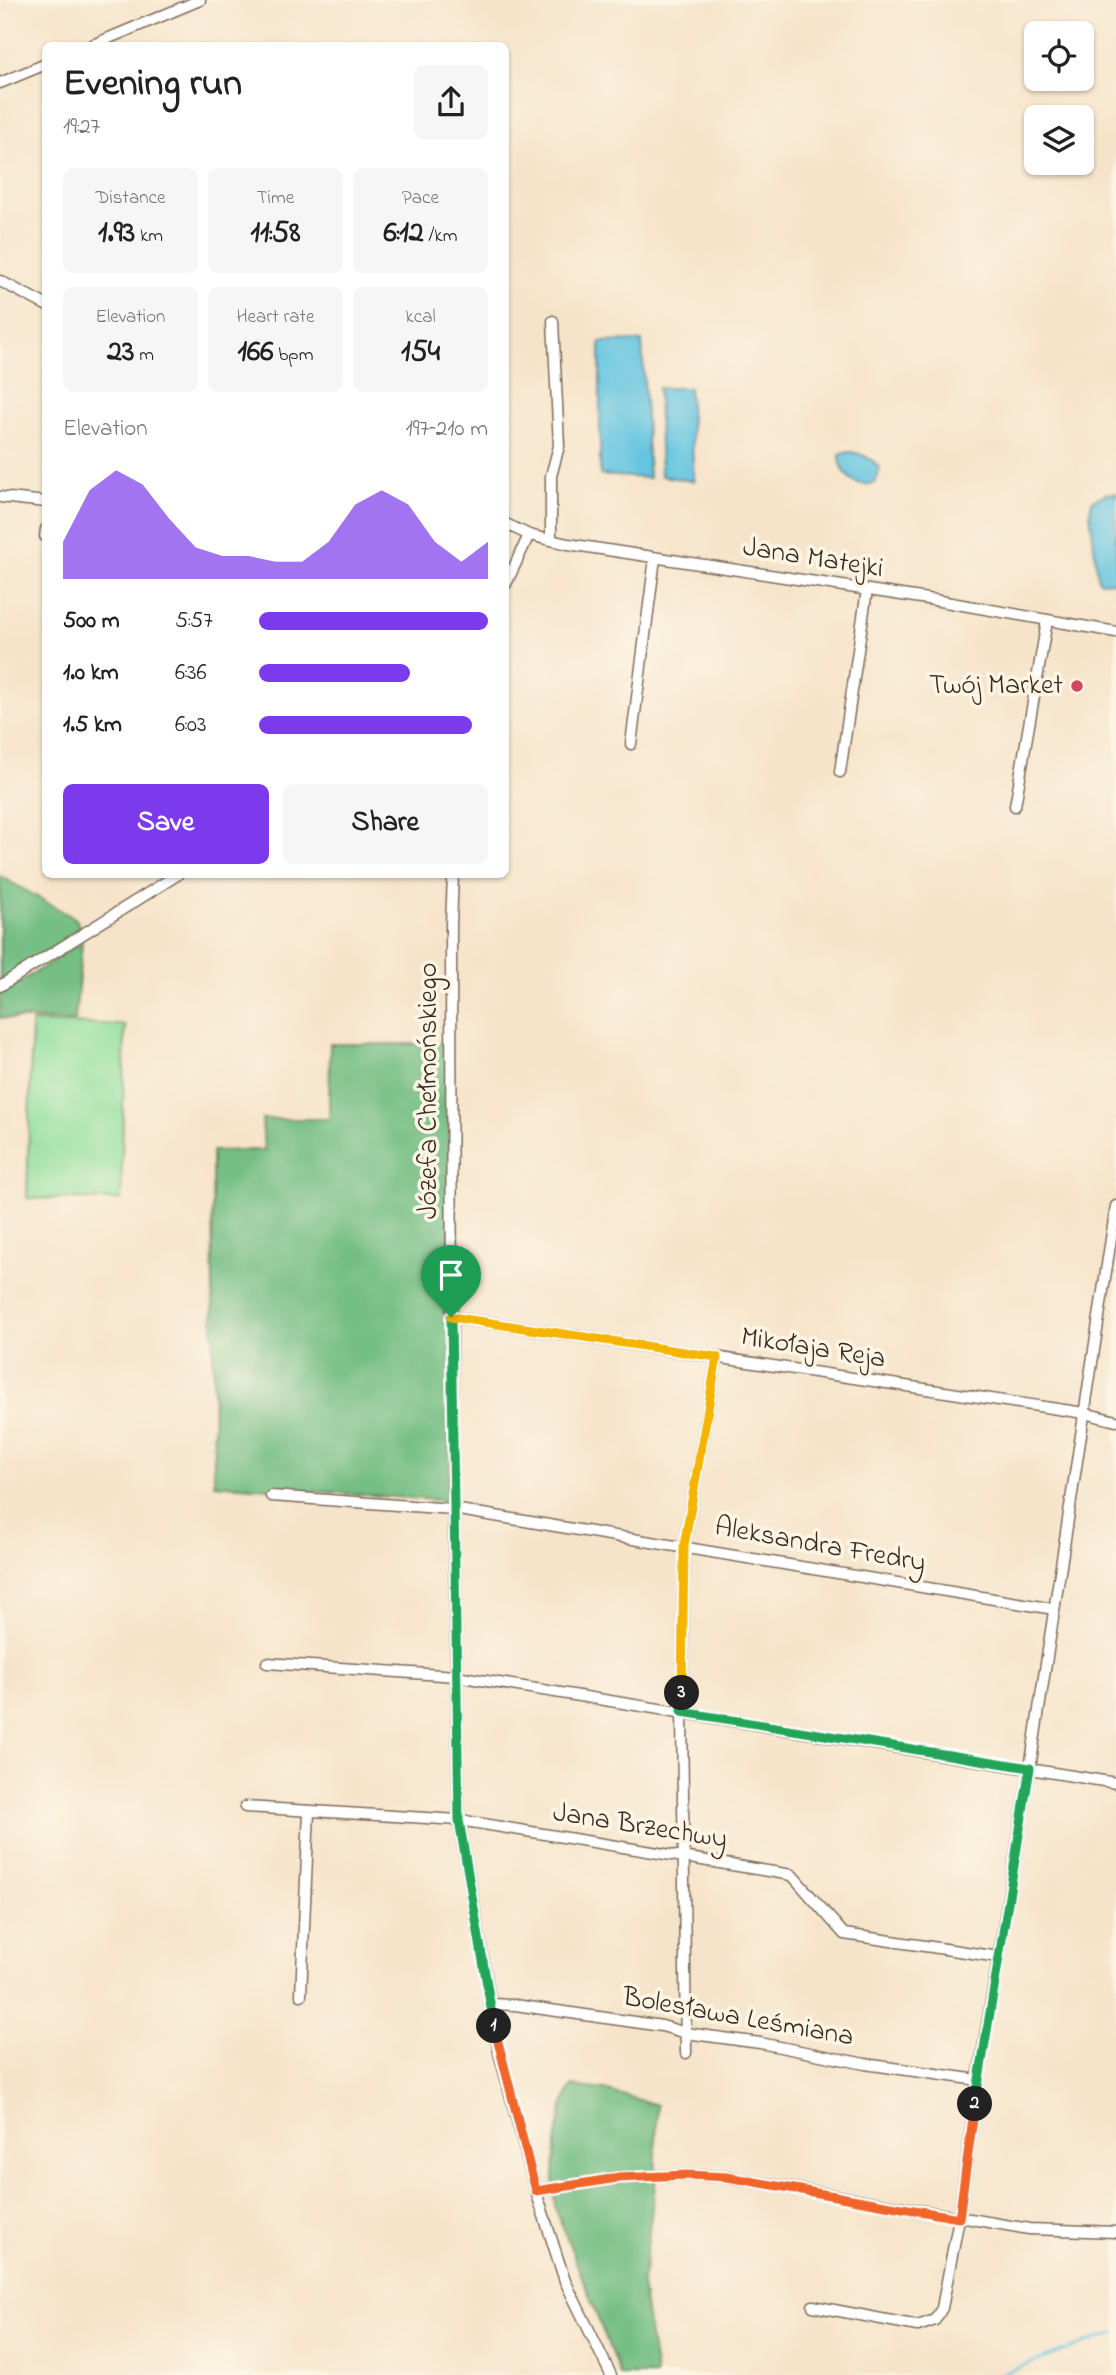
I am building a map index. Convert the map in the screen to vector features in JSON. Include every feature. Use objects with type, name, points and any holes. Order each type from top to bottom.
[{"type":"street","points":[[100,42],[200,0]]},
{"type":"street","points":[[0,83],[42,66]]},
{"type":"street","points":[[0,281],[42,303]]},
{"type":"street","points":[[551,540],[551,476],[559,446],[553,321]]},
{"type":"street","points":[[0,497],[42,502]]},
{"type":"street","name":"Jana Matejki","points":[[509,525],[529,535],[551,540],[1116,632]]},
{"type":"street","points":[[509,578],[529,535]]},
{"type":"street","points":[[631,744],[655,558]]},
{"type":"street","points":[[840,772],[867,590]]},
{"type":"street","points":[[1015,806],[1047,621]]},
{"type":"street","points":[[0,986],[172,878]]},
{"type":"street","name":"Józefa Chełmońskiego","points":[[453,878],[451,1317],[459,1820],[499,2052],[536,2191],[565,2281],[611,2375]]},
{"type":"street","points":[[813,2306],[915,2325],[932,2322],[942,2308],[959,2218],[978,2080],[1030,1768],[1116,1206]]},
{"type":"street","name":"Mikołaja Reja","points":[[451,1317],[1084,1413],[1116,1421]]},
{"type":"street","points":[[687,2053],[682,1712],[684,1546],[717,1357]]},
{"type":"street","name":"Aleksandra Fredry","points":[[271,1496],[453,1508],[1054,1609]]},
{"type":"street","points":[[267,1663],[456,1676],[1116,1783]]},
{"type":"street","name":"Jana Brzechwy","points":[[245,1807],[459,1820],[792,1875],[844,1934],[999,1957]]},
{"type":"street","points":[[300,1995],[309,1811]]},
{"type":"street","name":"Bolesława Leśmiana","points":[[490,2004],[542,2008],[662,2026],[686,2033],[978,2080]]},
{"type":"street","points":[[536,2191],[617,2178],[687,2175],[727,2177],[1029,2229],[1116,2232]]},
{"type":"green space","points":[[0,876],[76,919],[81,930],[0,981]]},
{"type":"green space","points":[[82,942],[75,1021],[0,1018],[0,995]]},
{"type":"green space","points":[[32,1022],[125,1025],[121,1200],[27,1198]]},
{"type":"green space","points":[[330,1044],[448,1044],[451,1154],[449,1501],[214,1484],[212,1151],[264,1150],[262,1119],[329,1119]]},
{"type":"green space","points":[[572,2086],[604,2090],[657,2105],[655,2186],[642,2286],[656,2375],[620,2375],[555,2207],[554,2177],[558,2128]]},
{"type":"water","points":[[642,341],[649,478],[600,475],[600,342]]},
{"type":"water","points":[[658,388],[689,388],[694,481],[661,476]]},
{"type":"water","points":[[848,452],[866,457],[877,465],[880,469],[875,483],[861,484],[846,474],[842,469],[840,455]]},
{"type":"water","points":[[1116,493],[1116,581],[1101,582],[1098,579],[1090,513],[1092,501],[1105,494]]},
{"type":"waterway","points":[[999,2375],[1116,2332]]},
{"type":"place","name":"Twój Market","points":[[1077,686]]},
{"type":"route","points":[[451,1317],[717,1357],[684,1546],[682,1712],[1030,1768],[978,2080],[959,2218],[727,2177],[687,2175],[617,2178],[536,2191],[499,2052],[459,1820],[451,1317]]}]
